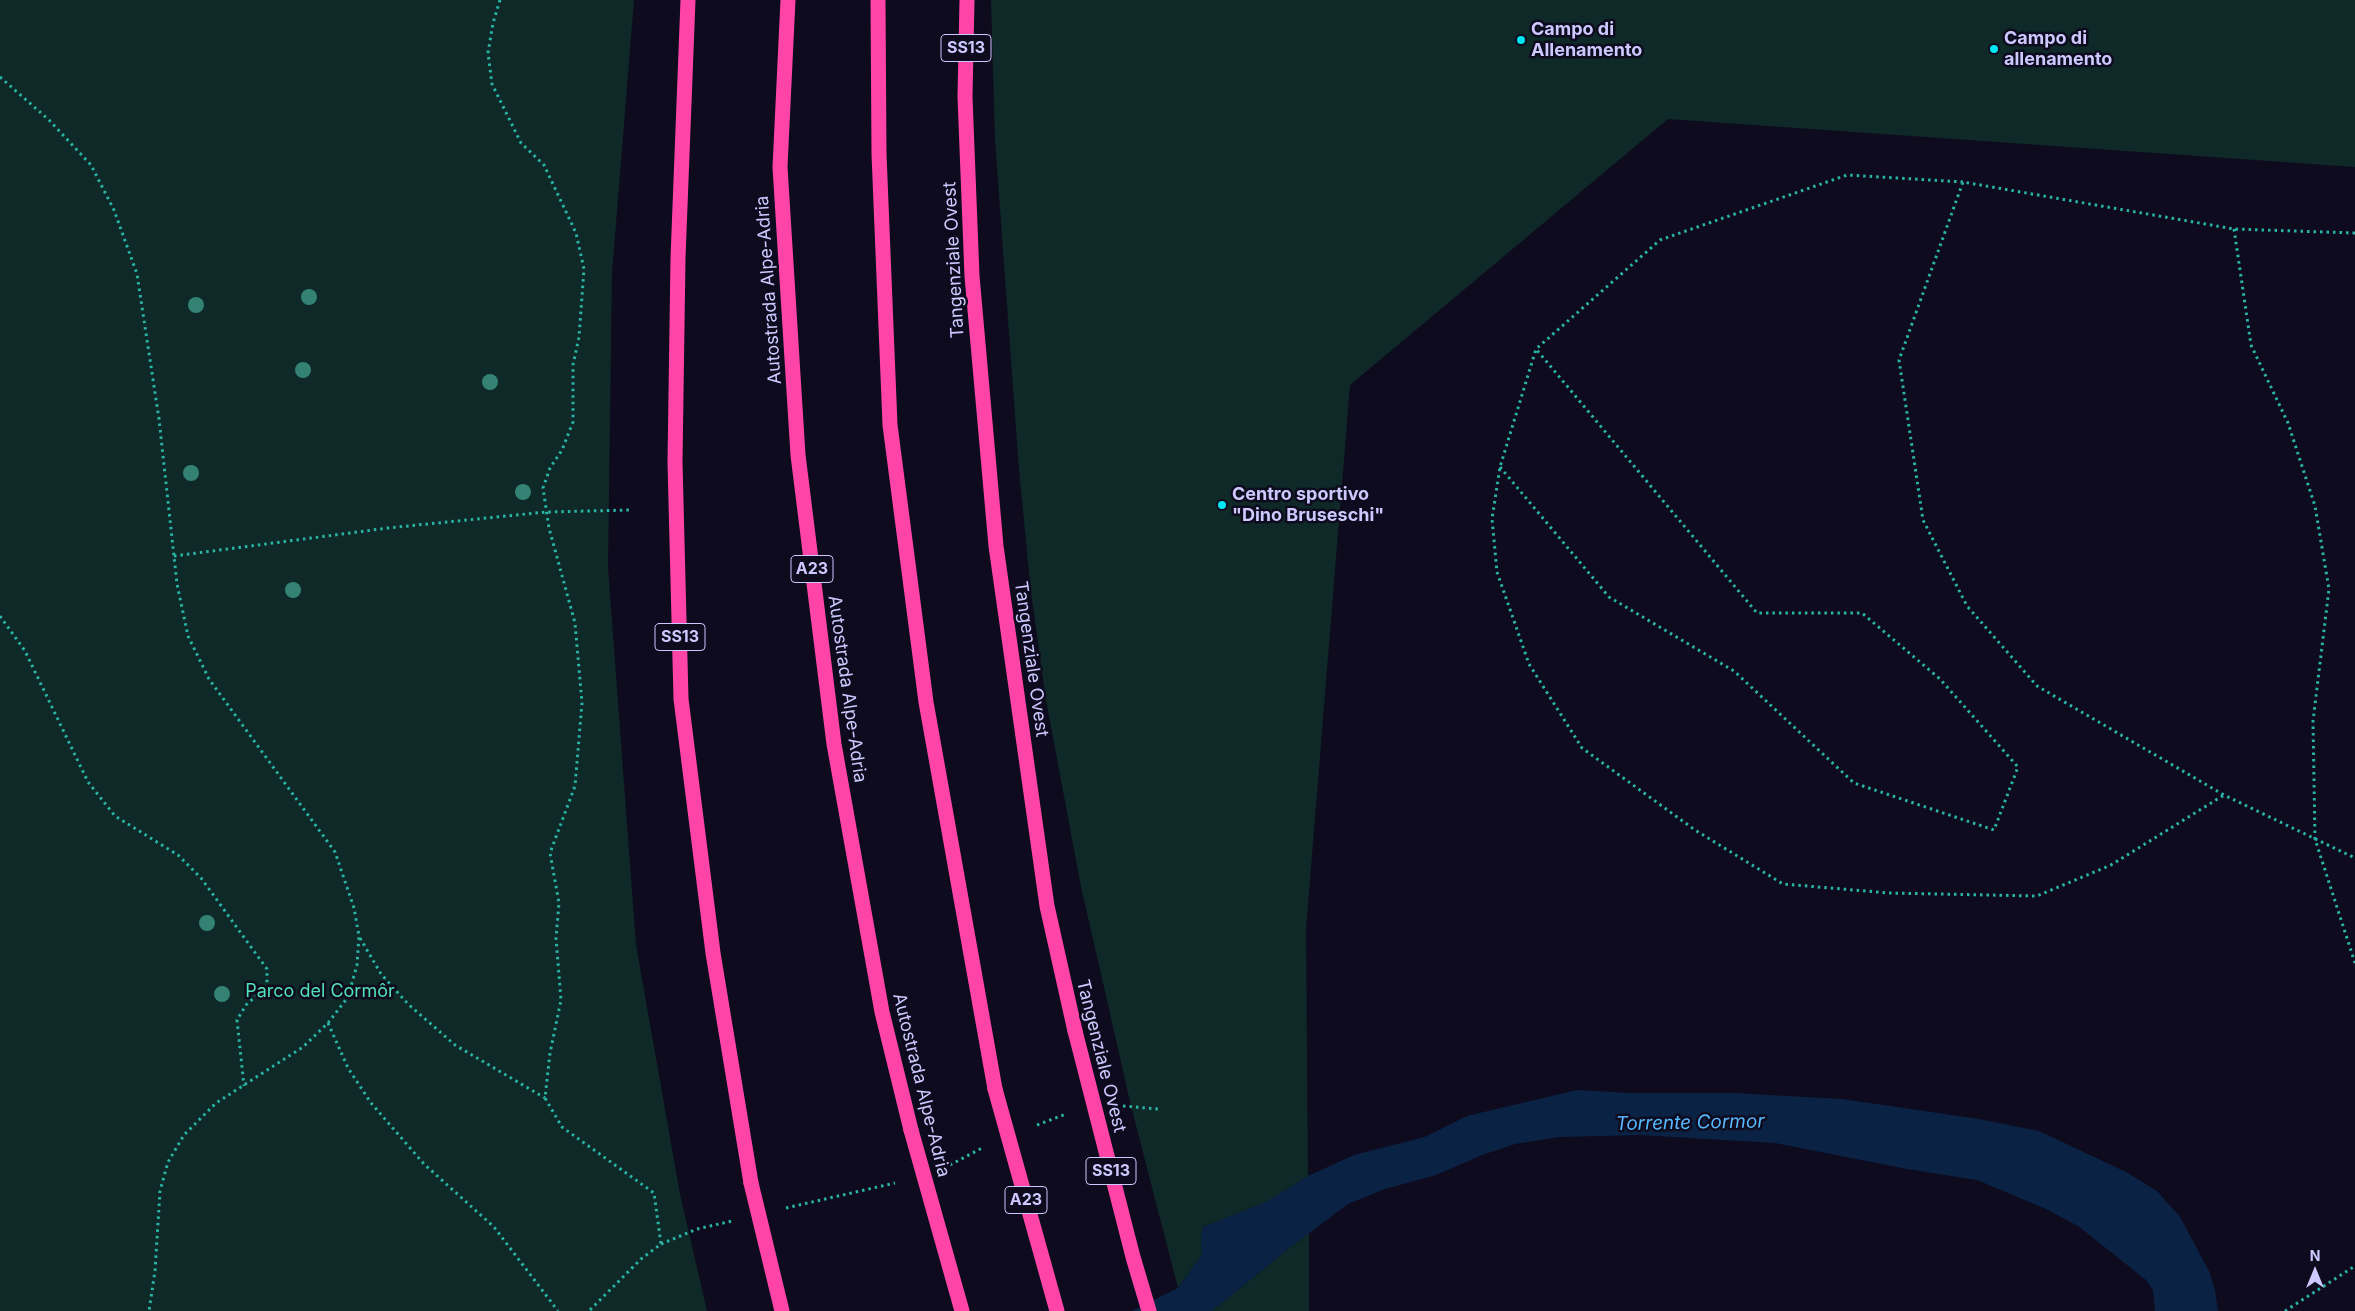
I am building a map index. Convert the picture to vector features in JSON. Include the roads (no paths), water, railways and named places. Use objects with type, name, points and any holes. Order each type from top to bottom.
[{"type":"highway","name":"SS13","points":[[688,0],[678,258],[675,462],[682,699],[713,953],[751,1183],[782,1311]]},
{"type":"highway","name":"Autostrada Alpe-Adria","points":[[788,0],[780,167],[798,455],[834,744],[882,1012],[911,1130],[962,1311]]},
{"type":"highway","name":"A23","points":[[878,0],[879,154],[890,425],[926,702],[995,1089],[1056,1311]]},
{"type":"highway","name":"Tangenziale Ovest","points":[[967,0],[965,97],[972,276],[996,546],[1047,906],[1075,1031],[1132,1258],[1149,1311]]},
{"type":"water","name":"Torrente Cormor","points":[[1577,1090],[1629,1093],[1732,1093],[1842,1099],[1979,1119],[2039,1131],[2126,1172],[2157,1191],[2180,1217],[2209,1271],[2215,1290],[2218,1311],[2155,1311],[2153,1290],[2146,1280],[2078,1226],[2046,1209],[1977,1180],[1907,1169],[1775,1143],[1640,1135],[1560,1137],[1515,1144],[1482,1155],[1436,1175],[1385,1189],[1348,1204],[1288,1249],[1212,1311],[1132,1311],[1178,1288],[1202,1255],[1201,1240],[1203,1227],[1266,1202],[1308,1176],[1354,1155],[1425,1137],[1467,1116]]},
{"type":"place","name":"Campo di Allenamento","points":[[1521,40]]},
{"type":"place","name":"Campo di allenamento","points":[[1994,49]]},
{"type":"place","name":"Centro sportivo \"Dino Bruseschi\"","points":[[1222,505]]},
{"type":"park label","name":"Parco del Cormôr","points":[[320,992]]}]
